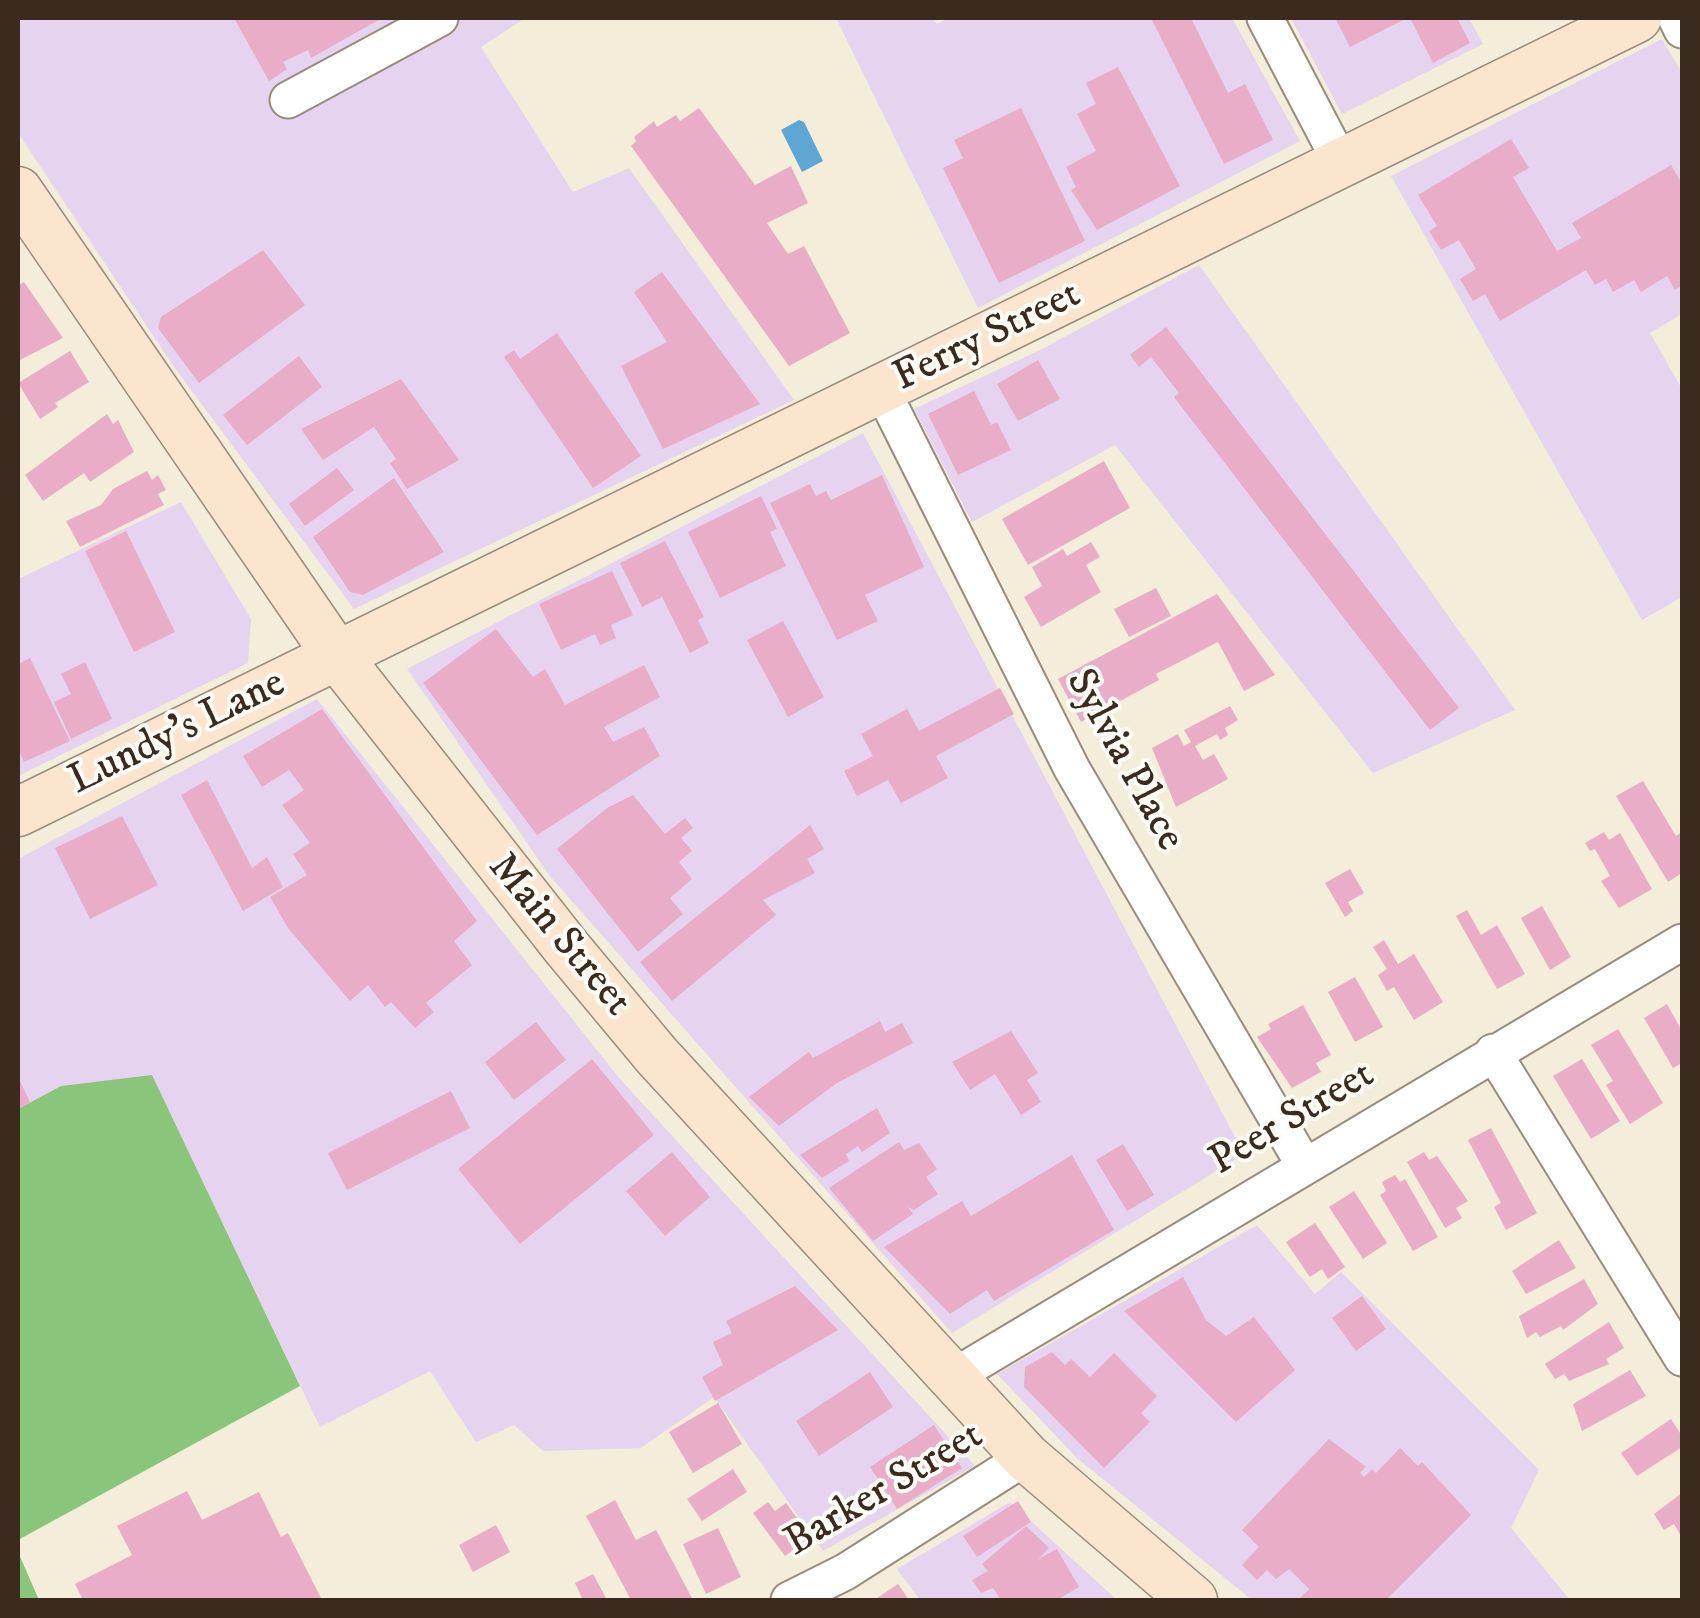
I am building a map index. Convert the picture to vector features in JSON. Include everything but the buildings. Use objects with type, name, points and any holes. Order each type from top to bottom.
[{"type":"street","points":[[288,100],[440,18]]},
{"type":"street","points":[[1266,18],[1342,165]]},
{"type":"street","name":"Ferry Street","points":[[338,657],[1637,18]]},
{"type":"street","points":[[1676,18],[1682,30]]},
{"type":"street","name":"Main Street","points":[[18,192],[338,657],[474,835],[657,1056],[1026,1457],[1194,1600]]},
{"type":"street","name":"Sylvia Place","points":[[882,390],[1072,769],[1304,1165]]},
{"type":"street","name":"Lundy's Lane","points":[[18,812],[338,657]]},
{"type":"street","name":"Peer Street","points":[[951,1378],[1682,942]]},
{"type":"street","points":[[1493,1052],[1682,1358]]},
{"type":"street","name":"Barker Street","points":[[790,1600],[844,1572],[1026,1457]]},
{"type":"shaded area","points":[[18,18],[525,18],[481,47],[573,192],[629,168],[794,400],[354,609],[174,367],[18,133]]},
{"type":"shaded area","points":[[836,18],[933,18],[937,24],[950,18],[1232,18],[1300,141],[978,308]]},
{"type":"shaded area","points":[[1291,18],[1469,18],[1483,44],[1342,114]]},
{"type":"shaded area","points":[[1662,39],[1682,73],[1682,314],[1650,333],[1682,389],[1682,597],[1642,620],[1391,176]]},
{"type":"shaded area","points":[[1199,265],[1515,710],[1373,773],[1115,445],[972,522],[914,409],[1040,350]]},
{"type":"shaded area","points":[[863,433],[1244,1154],[952,1333],[549,875],[407,669]]},
{"type":"shaded area","points":[[181,502],[251,619],[248,663],[18,776],[18,579]]},
{"type":"shaded area","points":[[317,699],[620,1079],[975,1466],[823,1551],[714,1397],[641,1448],[543,1451],[514,1425],[476,1442],[430,1371],[320,1427],[152,1076],[61,1086],[18,1109],[18,859]]},
{"type":"shaded area","points":[[1257,1225],[1315,1294],[1341,1272],[1539,1470],[1511,1528],[1570,1600],[1252,1600],[1077,1458],[997,1374]]},
{"type":"shaded area","points":[[1010,1502],[1117,1600],[920,1600],[897,1569]]},
{"type":"green space","points":[[152,1075],[300,1386],[18,1540],[18,1109],[61,1086]]},
{"type":"green space","points":[[18,1552],[39,1600],[18,1600]]},
{"type":"water","points":[[799,120],[804,122],[823,161],[802,172],[781,130]]}]
